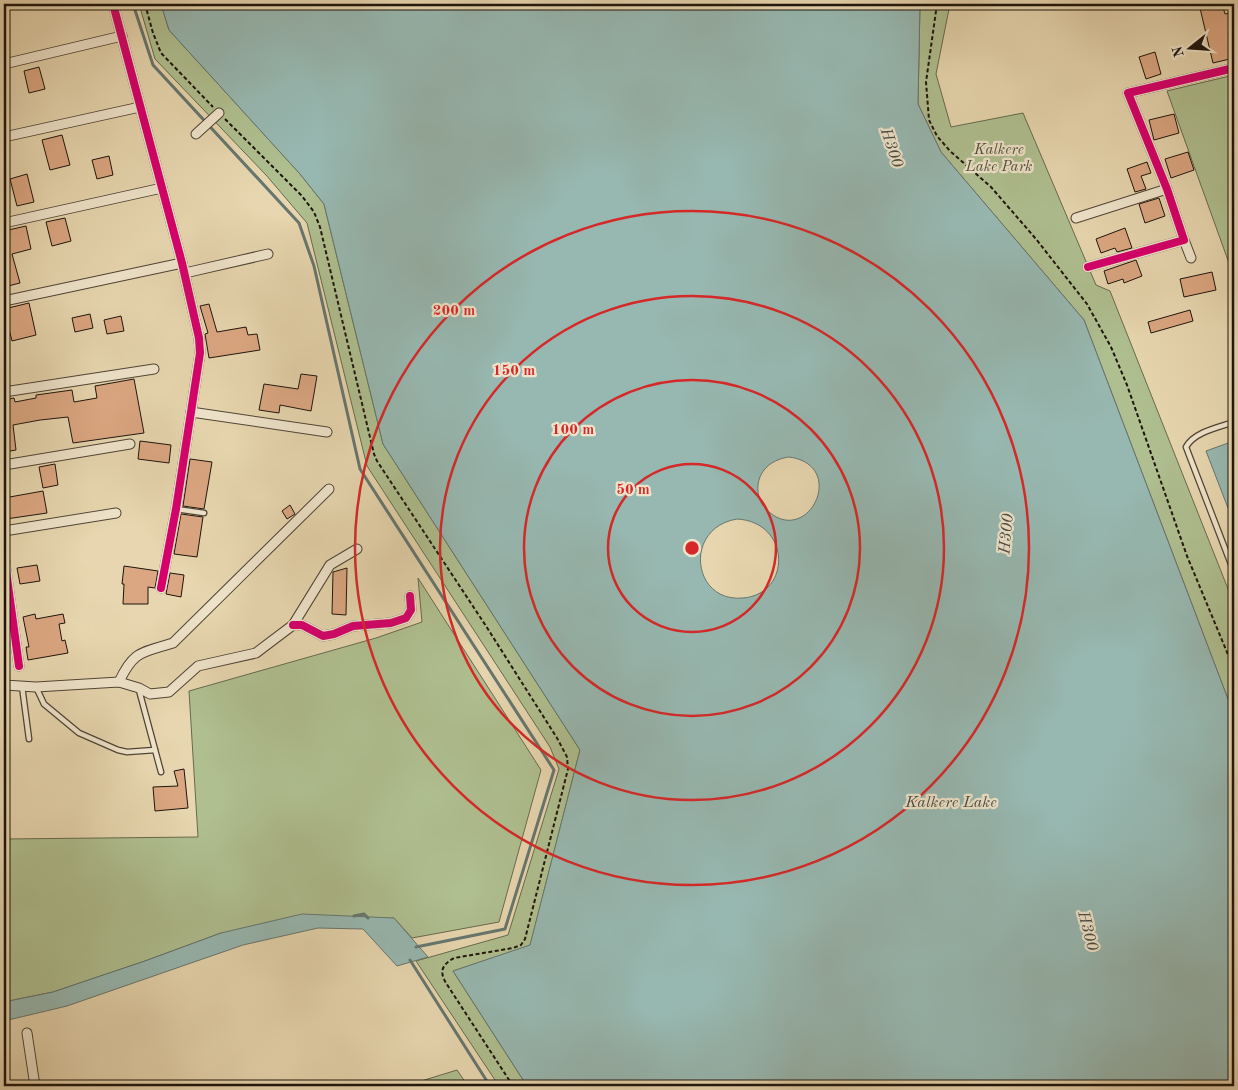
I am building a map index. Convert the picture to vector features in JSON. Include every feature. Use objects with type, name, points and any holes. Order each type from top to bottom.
[{"type":"street","points":[[113,4],[183,268],[199,338],[200,353],[176,509],[161,588]]},
{"type":"street","points":[[4,64],[122,36]]},
{"type":"street","points":[[1191,258],[1167,189],[1128,93],[1234,68]]},
{"type":"street","points":[[4,137],[140,107]]},
{"type":"street","points":[[199,131],[219,113]]},
{"type":"street","points":[[4,223],[162,188]]},
{"type":"street","points":[[1076,218],[1167,189]]},
{"type":"street","points":[[1088,267],[1184,240]]},
{"type":"street","points":[[4,301],[268,254]]},
{"type":"street","points":[[4,392],[154,369]]},
{"type":"street","points":[[191,412],[327,432]]},
{"type":"street","points":[[4,465],[130,444]]},
{"type":"street","points":[[119,682],[132,658],[144,651],[173,643],[329,489]]},
{"type":"street","points":[[4,531],[116,513]]},
{"type":"street","points":[[4,685],[36,688],[119,682],[139,688],[150,694],[169,692],[198,666],[256,653],[292,625],[330,565],[357,549]]},
{"type":"street","points":[[4,556],[20,666]]},
{"type":"street","points":[[292,625],[302,625],[323,636],[334,634],[353,626],[392,623],[406,618],[411,610],[410,596]]},
{"type":"street","points":[[27,1033],[35,1086]]},
{"type":"lane","points":[[1234,422],[1205,432],[1191,440],[1186,447],[1234,572]]},
{"type":"lane","points":[[176,509],[204,513]]},
{"type":"lane","points":[[22,686],[29,739]]},
{"type":"lane","points":[[36,688],[44,704],[80,733],[118,750],[127,752],[155,750]]},
{"type":"lane","points":[[139,688],[161,772]]},
{"type":"path","points":[[144,4],[152,33],[161,53],[302,196],[314,212],[320,226],[377,461],[491,634],[562,746],[567,757],[568,769],[525,939],[521,945],[513,948],[454,958],[447,962],[443,968],[442,975],[446,982],[513,1086]]},
{"type":"path","points":[[937,4],[926,82],[929,120],[937,136],[950,151],[991,187],[1036,239],[1086,304],[1111,347],[1137,412],[1186,556],[1234,669]]},
{"type":"green space","points":[[139,4],[161,4],[169,30],[300,174],[324,204],[383,444],[580,750],[530,946],[453,971],[527,1086],[499,1086],[416,961],[508,935],[559,769],[550,747],[367,466],[307,223],[266,175],[155,59]]},
{"type":"green space","name":"Kalkere Lake Park","points":[[920,4],[950,4],[936,74],[951,127],[1023,113],[1096,285],[1110,291],[1234,604],[1234,715],[1084,320],[941,152],[918,104]]},
{"type":"green space","points":[[1234,75],[1234,277],[1167,91]]},
{"type":"green space","points":[[418,578],[541,770],[499,922],[412,938],[394,918],[221,933],[53,992],[4,1002],[4,839],[198,837],[189,691],[376,638],[422,622]]},
{"type":"green space","points":[[457,1070],[468,1086],[405,1086]]},
{"type":"water","name":"Kalkere Lake","points":[[161,4],[920,4],[918,104],[941,152],[1084,320],[1234,715],[1234,1086],[527,1086],[453,971],[530,945],[580,750],[383,444],[324,204],[300,174],[169,30]],"holes":[[[789,457],[807,463],[816,474],[819,487],[816,500],[808,512],[797,519],[784,520],[764,507],[759,496],[758,485],[759,479],[769,465]],[[737,519],[755,523],[768,532],[776,544],[779,558],[777,572],[770,584],[759,594],[743,598],[726,596],[713,589],[704,578],[701,564],[702,549],[708,536],[720,525]]]},
{"type":"water","points":[[1231,442],[1234,451],[1234,505],[1228,508],[1206,451]]},
{"type":"water","points":[[302,914],[394,918],[428,957],[397,966],[363,929],[318,928],[243,945],[67,1006],[4,1021],[4,1002],[53,992],[221,933]]},
{"type":"building","points":[[1199,4],[1222,4],[1225,14],[1234,12],[1234,58],[1213,63]]},
{"type":"building","points":[[1155,52],[1161,74],[1146,79],[1139,57]]},
{"type":"building","points":[[39,67],[45,89],[29,93],[24,71]]},
{"type":"building","points":[[1174,114],[1179,133],[1154,140],[1149,120]]},
{"type":"building","points":[[62,135],[70,165],[50,170],[42,140]]},
{"type":"building","points":[[1188,152],[1194,170],[1171,178],[1165,159]]},
{"type":"building","points":[[109,156],[113,175],[97,179],[92,160]]},
{"type":"building","points":[[1147,162],[1151,173],[1141,176],[1146,189],[1135,192],[1127,169]]},
{"type":"building","points":[[27,174],[34,202],[17,206],[10,179]]},
{"type":"building","points":[[1159,198],[1165,216],[1145,223],[1139,204]]},
{"type":"building","points":[[65,218],[71,241],[52,246],[46,222]]},
{"type":"building","points":[[26,226],[31,249],[12,254],[20,283],[4,287],[4,231]]},
{"type":"building","points":[[1125,228],[1132,248],[1117,252],[1115,248],[1101,253],[1096,239]]},
{"type":"building","points":[[1136,260],[1142,276],[1124,283],[1123,279],[1108,284],[1104,271]]},
{"type":"building","points":[[1212,272],[1216,290],[1184,297],[1180,279]]},
{"type":"building","points":[[29,303],[36,335],[12,341],[4,309]]},
{"type":"building","points":[[209,304],[217,332],[246,327],[248,335],[257,334],[260,350],[209,358],[205,334],[208,333],[200,306]]},
{"type":"building","points":[[1190,310],[1193,321],[1151,333],[1148,322]]},
{"type":"building","points":[[90,314],[93,328],[75,332],[72,318]]},
{"type":"building","points":[[121,316],[124,331],[107,334],[104,320]]},
{"type":"building","points":[[301,374],[317,376],[311,411],[280,405],[279,413],[259,410],[264,384],[298,389]]},
{"type":"building","points":[[134,379],[144,433],[73,443],[68,417],[40,420],[13,425],[16,450],[4,452],[4,400],[14,398],[15,402],[36,398],[36,395],[72,390],[74,402],[97,398],[95,386]]},
{"type":"building","points":[[140,441],[171,445],[169,463],[138,459]]},
{"type":"building","points":[[190,459],[212,462],[204,509],[183,506]]},
{"type":"building","points":[[55,464],[58,485],[43,488],[39,467]]},
{"type":"building","points":[[43,491],[47,513],[6,519],[4,498]]},
{"type":"building","points":[[290,505],[295,514],[287,519],[282,511]]},
{"type":"building","points":[[181,514],[203,517],[197,557],[174,554]]},
{"type":"building","points":[[37,565],[40,581],[20,584],[17,568]]},
{"type":"building","points":[[124,566],[158,571],[155,588],[148,587],[148,604],[123,604],[124,584],[122,584]]},
{"type":"building","points":[[347,568],[346,615],[332,614],[333,572]]},
{"type":"building","points":[[170,573],[184,575],[181,597],[166,594]]},
{"type":"building","points":[[35,614],[36,619],[63,614],[65,623],[59,624],[62,641],[65,640],[68,653],[28,660],[26,647],[29,647],[23,617]]},
{"type":"building","points":[[184,769],[188,808],[155,811],[153,787],[178,786],[174,771]]},
{"type":"waterway","points":[[133,4],[153,65],[299,223],[314,266],[360,469],[554,770],[505,929],[416,947]]},
{"type":"waterway","points":[[354,916],[364,914],[368,918]]},
{"type":"waterway","points":[[410,960],[490,1086]]},
{"type":"cycle path","points":[[113,4],[182,263],[199,338],[200,353],[176,509],[161,588]]},
{"type":"cycle path","points":[[1088,267],[1184,240],[1167,189],[1128,93],[1234,68]]},
{"type":"cycle path","points":[[4,556],[19,666]]},
{"type":"cycle path","points":[[293,625],[302,625],[323,636],[334,634],[353,626],[391,623],[406,618],[411,610],[410,596]]},
{"type":"water label","name":"H300","points":[[891,148]]},
{"type":"water label","name":"H300","points":[[1007,534]]},
{"type":"water label","name":"H300","points":[[1087,931]]}]
